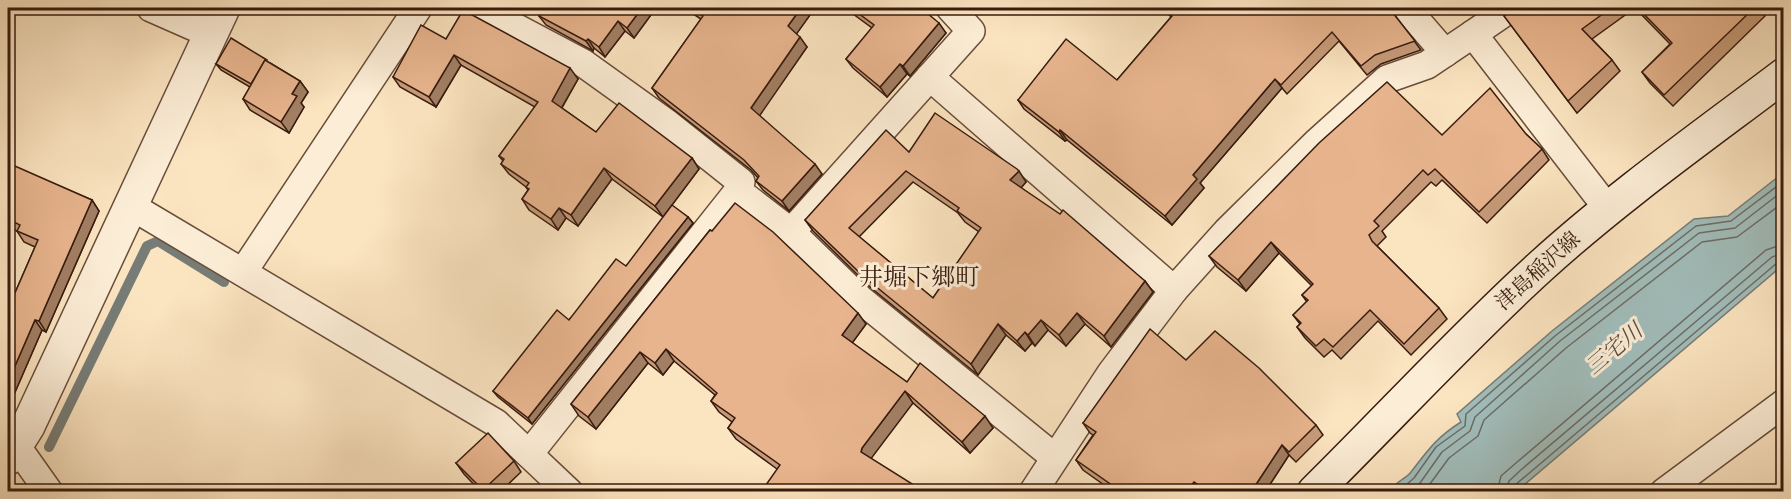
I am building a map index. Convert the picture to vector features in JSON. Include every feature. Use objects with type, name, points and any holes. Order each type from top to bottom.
[{"type":"main road","points":[[10,445],[28,426],[217,21]]},
{"type":"main road","name":"津島稲沢線","points":[[1314,492],[1444,359],[1540,267],[1608,209],[1784,75]]},
{"type":"street","points":[[151,8],[217,21]]},
{"type":"street","points":[[243,272],[418,8]]},
{"type":"street","points":[[479,8],[583,63],[668,124],[741,182],[738,191],[529,454]]},
{"type":"street","points":[[791,232],[971,31],[950,8]]},
{"type":"street","points":[[1406,8],[1445,53]]},
{"type":"street","points":[[1033,492],[1111,374],[1174,290],[1227,231],[1316,143],[1387,79],[1427,65],[1511,8]]},
{"type":"street","points":[[1473,34],[1608,209]]},
{"type":"street","points":[[930,77],[1174,290]]},
{"type":"street","points":[[738,191],[791,232],[860,299],[1054,457]]},
{"type":"street","points":[[131,206],[496,423],[569,492]]},
{"type":"street","points":[[1664,492],[1779,416]]},
{"type":"street","points":[[10,445],[49,492]]},
{"type":"water","name":"三宅川","points":[[1783,173],[1783,265],[1517,491],[1392,491],[1395,485],[1409,475],[1439,439],[1461,422],[1457,414],[1552,331],[1694,219],[1728,216]]},
{"type":"building","points":[[545,8],[642,8],[627,28],[618,21],[599,47],[588,39],[586,41],[539,16]]},
{"type":"building","points":[[691,8],[801,8],[788,26],[800,37],[751,108],[815,164],[782,201],[756,181],[759,176],[744,160],[652,88],[703,16]]},
{"type":"building","points":[[851,8],[921,8],[939,23],[903,66],[900,64],[880,87],[846,59],[874,25]]},
{"type":"building","points":[[1164,8],[1389,8],[1415,41],[1375,55],[1361,66],[1332,32],[1281,85],[1275,79],[1193,175],[1197,179],[1165,216],[1060,130],[1059,132],[1018,100],[1066,39],[1117,80],[1172,16]]},
{"type":"building","points":[[1515,8],[1611,8],[1582,29],[1612,60],[1568,101],[1504,16]]},
{"type":"building","points":[[1638,8],[1754,8],[1664,95],[1642,72],[1672,43]]},
{"type":"building","points":[[463,10],[570,68],[552,101],[596,132],[619,103],[692,158],[655,206],[604,168],[571,215],[559,208],[551,219],[522,199],[529,189],[526,187],[529,183],[501,164],[504,159],[499,156],[538,102],[454,55],[429,97],[393,77],[421,25],[446,39]]},
{"type":"building","points":[[231,38],[267,60],[251,84],[216,64]]},
{"type":"building","points":[[265,60],[300,81],[292,94],[297,96],[281,122],[243,99]]},
{"type":"building","points":[[1387,82],[1442,135],[1490,88],[1526,134],[1542,149],[1479,212],[1435,169],[1428,175],[1423,170],[1374,221],[1379,226],[1369,235],[1372,241],[1439,308],[1404,344],[1370,310],[1333,347],[1324,339],[1316,346],[1297,327],[1301,323],[1293,315],[1308,300],[1302,295],[1313,284],[1271,242],[1238,280],[1209,256],[1319,143]]},
{"type":"building","points":[[935,113],[1017,169],[1019,171],[1010,180],[1060,214],[1063,210],[1145,281],[1104,336],[1077,313],[1059,335],[1041,320],[1028,335],[1025,332],[1017,341],[998,324],[971,364],[863,276],[805,220],[886,130],[909,152]],"holes":[[[906,171],[959,208],[957,211],[981,228],[933,298],[849,228]]]},
{"type":"building","points":[[8,163],[92,200],[39,321],[35,320],[8,382],[8,309],[38,240],[17,231],[20,225],[8,219]]},
{"type":"building","points":[[735,203],[773,232],[858,313],[842,335],[907,382],[920,363],[985,416],[962,442],[905,391],[861,452],[925,492],[761,492],[780,465],[728,428],[735,418],[711,401],[717,393],[666,349],[655,363],[640,352],[588,417],[571,404],[710,230],[712,231]]},
{"type":"building","points":[[672,205],[688,217],[528,418],[493,391],[557,310],[569,320],[616,259],[626,266]]},
{"type":"building","points":[[1150,329],[1186,360],[1215,331],[1259,368],[1316,425],[1289,452],[1282,445],[1251,492],[1209,492],[1194,482],[1186,492],[1122,492],[1076,460],[1096,432],[1083,423]]},
{"type":"building","points":[[488,433],[514,461],[483,490],[456,463]]},
{"type":"waterway","points":[[49,447],[147,246],[158,241],[224,282]]},
{"type":"district","name":"井堀下郷町","points":[[919,277]]}]
